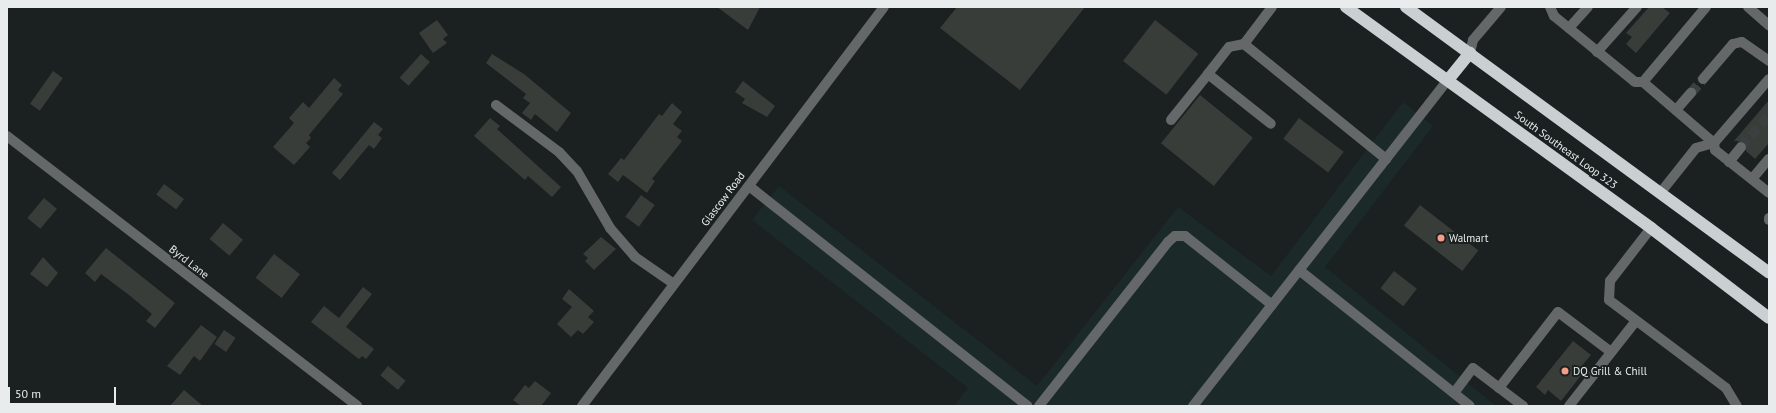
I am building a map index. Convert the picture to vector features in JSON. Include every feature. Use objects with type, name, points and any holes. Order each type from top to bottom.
[{"type":"highway","name":"South Southeast Loop 323","points":[[1346,7],[1651,228],[1764,315],[1769,322]]},
{"type":"highway","name":"South Southeast Loop 323","points":[[1406,7],[1470,52],[1769,273]]},
{"type":"highway","points":[[1448,80],[1470,52]]},
{"type":"street","name":"Glascow Road","points":[[582,406],[884,7]]},
{"type":"street","points":[[1171,120],[1229,47],[1244,44],[1272,7]]},
{"type":"street","points":[[1470,52],[1473,40],[1501,7]]},
{"type":"street","points":[[1550,7],[1554,16],[1635,82],[1643,82],[1714,142],[1715,150],[1769,193]]},
{"type":"street","points":[[1569,28],[1588,7]]},
{"type":"street","points":[[1597,52],[1637,7]]},
{"type":"street","points":[[1643,82],[1706,7]]},
{"type":"street","points":[[1748,7],[1769,25]]},
{"type":"street","points":[[1703,79],[1733,44],[1742,42],[1769,62]]},
{"type":"street","points":[[1244,44],[1386,159]]},
{"type":"street","points":[[1208,74],[1271,124]]},
{"type":"street","points":[[1661,192],[1696,148],[1714,142],[1769,78]]},
{"type":"street","points":[[1193,406],[1448,80]]},
{"type":"street","points":[[1676,110],[1691,93]]},
{"type":"street","points":[[496,105],[559,152],[577,171],[610,228],[635,257],[674,284]]},
{"type":"street","name":"Byrd Lane","points":[[7,136],[357,406]]},
{"type":"street","points":[[1729,162],[1741,147]]},
{"type":"street","points":[[1752,180],[1769,159]]},
{"type":"street","points":[[748,186],[1027,406]]},
{"type":"street","points":[[1651,228],[1608,285],[1609,300],[1635,322],[1726,388],[1737,406]]},
{"type":"street","points":[[1039,406],[1168,242],[1175,236],[1185,236],[1272,305]]},
{"type":"street","points":[[1299,270],[1470,406]]},
{"type":"street","points":[[1499,388],[1558,312],[1611,352]]},
{"type":"street","points":[[1569,406],[1635,322]]},
{"type":"street","points":[[1454,393],[1474,368],[1523,406]]},
{"type":"shaded area","points":[[1403,102],[1433,126],[1325,267],[1496,406],[954,406],[968,388],[752,220],[779,186],[1037,386],[1178,207],[1271,276]]},
{"type":"building","points":[[717,7],[760,7],[748,30]]},
{"type":"building","points":[[957,7],[1085,7],[1020,90],[940,28]]},
{"type":"building","points":[[1649,7],[1662,7],[1670,13],[1636,53],[1626,44],[1632,37],[1626,33]]},
{"type":"building","points":[[437,20],[448,35],[443,39],[447,43],[433,53],[419,33]]},
{"type":"building","points":[[1155,20],[1198,54],[1166,95],[1123,61]]},
{"type":"building","points":[[421,54],[430,62],[409,86],[400,78]]},
{"type":"building","points":[[492,54],[524,74],[571,113],[557,132],[535,114],[531,120],[522,113],[530,103],[523,98],[526,94],[486,63]]},
{"type":"building","points":[[53,71],[63,78],[40,111],[30,104]]},
{"type":"building","points":[[334,78],[342,85],[338,90],[343,94],[309,135],[311,138],[306,143],[310,147],[294,165],[273,147],[294,123],[289,118],[303,102],[309,108]]},
{"type":"building","points":[[743,81],[775,106],[767,117],[742,103],[745,99],[735,92]]},
{"type":"building","points":[[1200,95],[1253,138],[1214,186],[1161,143]]},
{"type":"building","points":[[1769,100],[1769,143],[1755,159],[1746,151],[1745,142],[1734,141]]},
{"type":"building","points":[[672,103],[682,112],[673,124],[682,131],[677,137],[682,141],[652,179],[655,181],[647,193],[623,175],[618,182],[608,174],[621,158],[624,160],[659,114],[662,116]]},
{"type":"building","points":[[490,118],[500,126],[497,129],[561,187],[552,197],[528,176],[525,180],[474,136]]},
{"type":"building","points":[[1299,118],[1344,152],[1328,172],[1283,139]]},
{"type":"building","points":[[374,122],[383,129],[378,135],[382,138],[374,149],[369,145],[340,180],[332,173]]},
{"type":"building","points":[[164,184],[184,199],[176,209],[156,194]]},
{"type":"building","points":[[641,195],[655,205],[639,227],[625,217]]},
{"type":"building","points":[[44,198],[57,209],[40,229],[27,218]]},
{"type":"building","name":"Walmart","points":[[1420,205],[1478,251],[1462,271],[1404,225]]},
{"type":"building","points":[[223,223],[243,240],[229,256],[210,239]]},
{"type":"building","points":[[601,237],[616,249],[594,270],[585,261],[588,258],[583,254]]},
{"type":"building","points":[[106,248],[175,303],[155,328],[146,321],[152,314],[129,295],[101,274],[95,282],[85,273]]},
{"type":"building","points":[[274,254],[300,274],[282,298],[256,278]]},
{"type":"building","points":[[43,257],[58,273],[47,287],[30,274]]},
{"type":"building","points":[[1394,271],[1417,289],[1403,306],[1380,288]]},
{"type":"building","points":[[363,287],[372,294],[346,327],[374,349],[366,359],[362,356],[359,359],[311,322],[324,306],[339,318]]},
{"type":"building","points":[[569,289],[594,311],[588,317],[594,322],[583,334],[578,330],[571,337],[557,324],[572,307],[562,299]]},
{"type":"building","points":[[201,325],[217,337],[200,361],[194,356],[180,375],[167,366]]},
{"type":"building","points":[[224,330],[236,338],[226,352],[214,344]]},
{"type":"building","name":"DQ Grill & Chill","points":[[1573,341],[1591,355],[1579,369],[1583,373],[1561,401],[1548,390],[1545,395],[1536,387]]},
{"type":"building","points":[[388,366],[406,381],[398,390],[380,375]]},
{"type":"building","points":[[535,381],[551,393],[541,406],[521,406],[513,400],[525,385],[529,388]]},
{"type":"building","points":[[184,390],[203,406],[170,406]]},
{"type":"tunnel","points":[[1691,93],[1703,79]]},
{"type":"tunnel","points":[[1741,147],[1769,116]]},
{"type":"place","name":"Walmart","points":[[1441,238]]},
{"type":"place","name":"DQ Grill & Chill","points":[[1565,371]]}]
